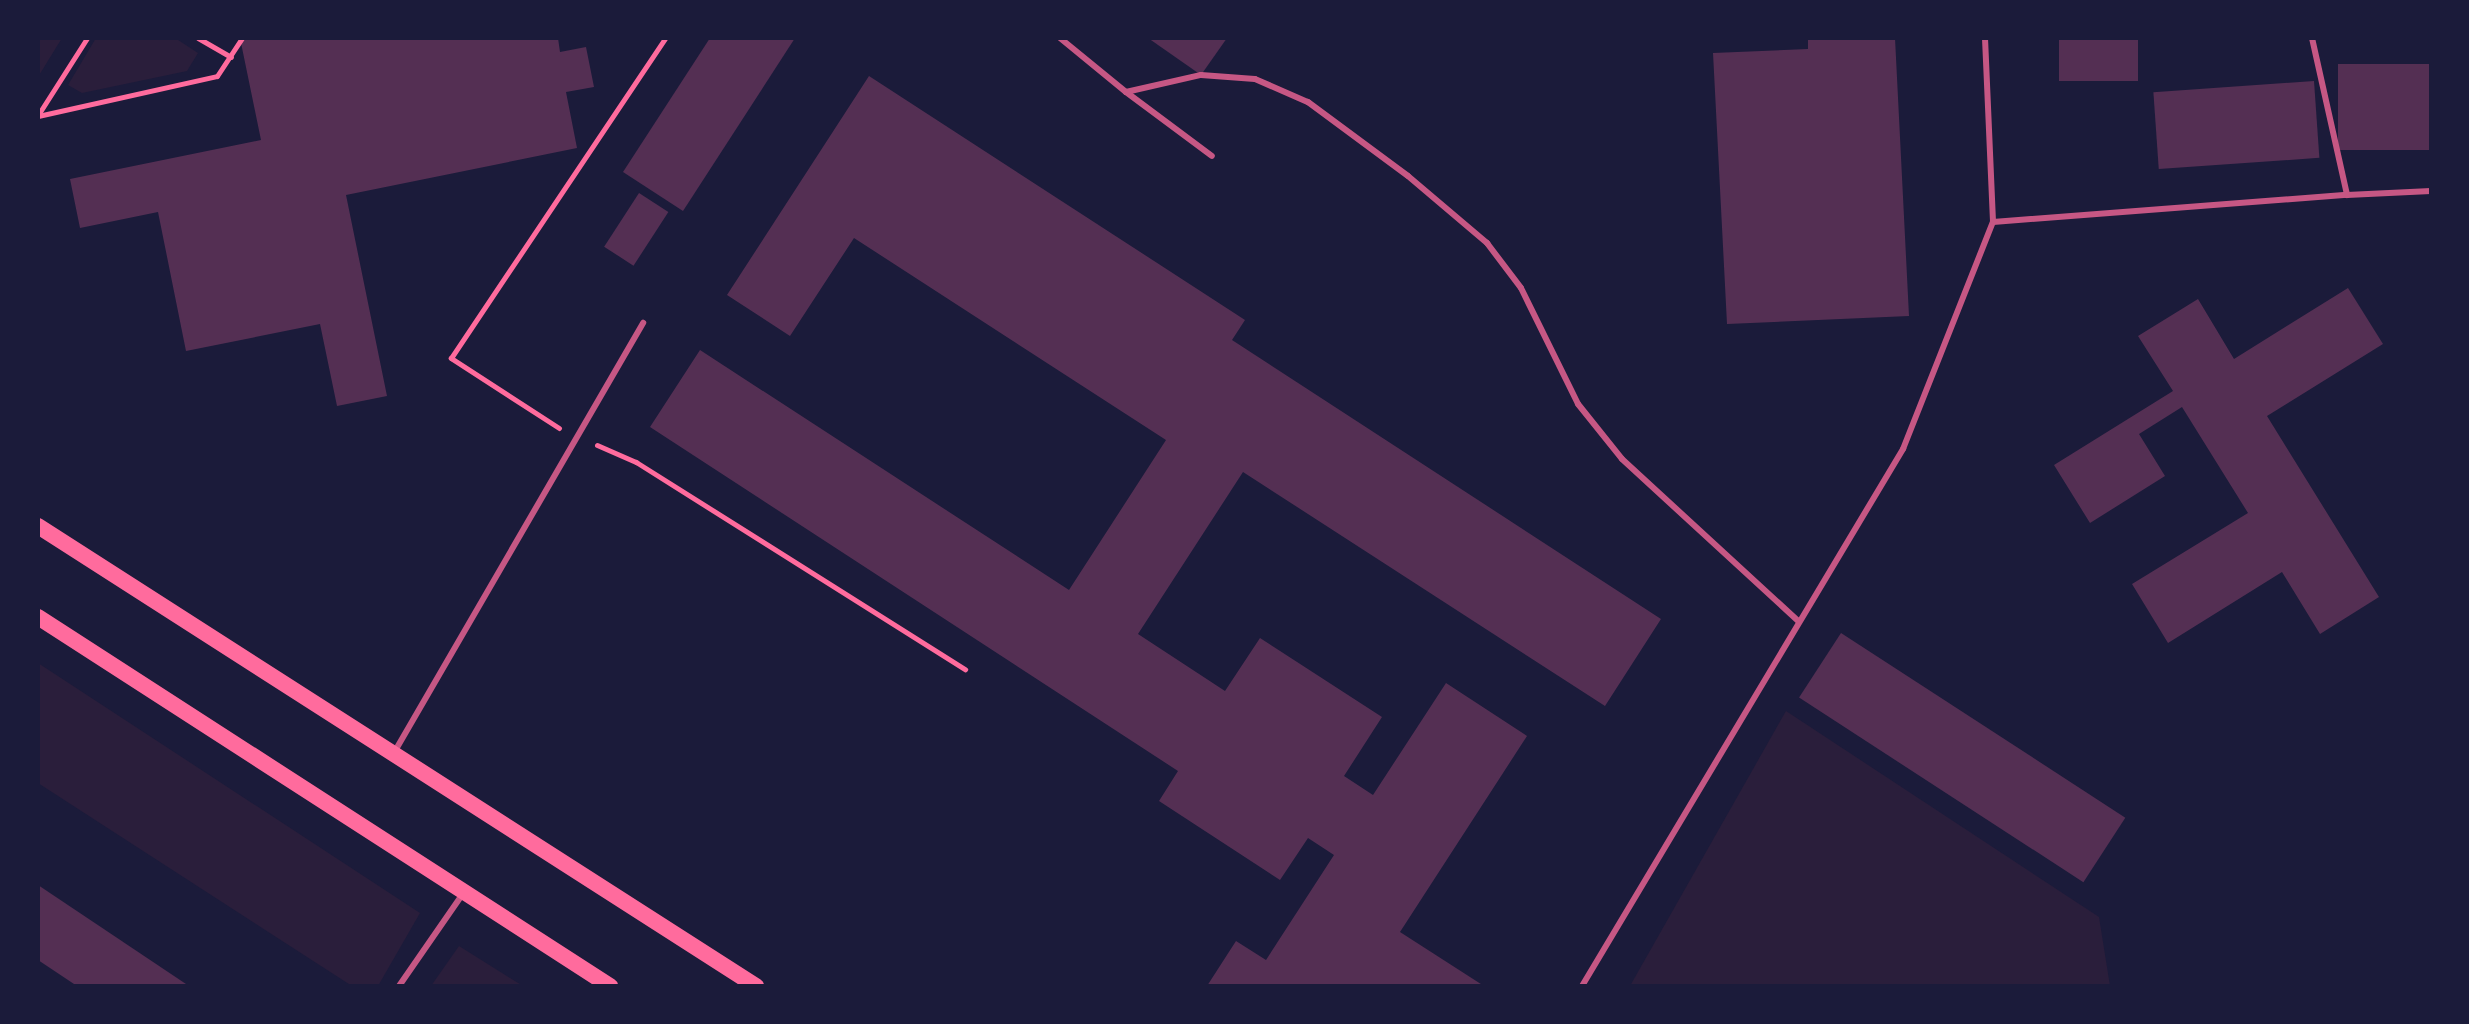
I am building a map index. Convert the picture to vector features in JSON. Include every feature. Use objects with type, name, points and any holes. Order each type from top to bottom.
[{"type":"main road","points":[[38,526],[756,986]]},
{"type":"main road","points":[[38,617],[610,986]]},
{"type":"lane","points":[[1582,986],[1903,449],[1993,222],[1985,38]]},
{"type":"lane","points":[[2312,38],[2347,195]]},
{"type":"lane","points":[[1058,39],[1212,156]]},
{"type":"lane","points":[[1126,92],[1201,75],[1255,79],[1308,102],[1408,176],[1487,243],[1521,288],[1578,404],[1622,459],[1798,621]]},
{"type":"lane","points":[[1993,222],[2431,191]]},
{"type":"lane","points":[[393,754],[643,323]]},
{"type":"lane","points":[[399,986],[464,892]]},
{"type":"path","points":[[38,115],[87,38]]},
{"type":"path","points":[[198,38],[231,57]]},
{"type":"path","points":[[38,115],[217,76],[242,38]]},
{"type":"path","points":[[665,38],[451,358],[578,436],[636,462],[965,669]]},
{"type":"shaded area","points":[[38,38],[62,38],[38,77]]},
{"type":"shaded area","points":[[96,38],[175,38],[198,53],[187,71],[82,93],[68,85]]},
{"type":"shaded area","points":[[38,663],[420,913],[378,986],[352,986],[38,783]]},
{"type":"shaded area","points":[[1786,711],[2099,917],[2110,986],[1630,986]]},
{"type":"shaded area","points":[[459,946],[523,986],[431,986]]},
{"type":"building","points":[[240,38],[558,38],[560,52],[586,47],[594,87],[566,92],[577,148],[346,195],[387,396],[337,406],[320,324],[186,351],[158,212],[80,228],[70,179],[261,140]]},
{"type":"building","points":[[710,38],[795,38],[683,211],[623,172]]},
{"type":"building","points":[[1148,38],[1227,38],[1201,75]]},
{"type":"building","points":[[1808,38],[1895,38],[1909,316],[1727,324],[1713,53],[1808,49]]},
{"type":"building","points":[[2059,38],[2138,38],[2138,81],[2059,81]]},
{"type":"building","points":[[2338,64],[2431,64],[2431,150],[2338,150]]},
{"type":"building","points":[[869,76],[1245,320],[1232,340],[1661,619],[1605,706],[1243,472],[1138,634],[1225,691],[1260,638],[1382,717],[1344,776],[1373,795],[1446,683],[1527,736],[1400,932],[1484,986],[1207,986],[1236,941],[1266,960],[1334,855],[1308,838],[1280,880],[1159,801],[1178,771],[650,427],[700,350],[1069,590],[1166,440],[854,238],[790,336],[727,295]]},
{"type":"building","points":[[2314,81],[2319,158],[2159,169],[2153,92]]},
{"type":"building","points":[[639,193],[668,212],[633,266],[604,247]]},
{"type":"building","points":[[2348,288],[2383,344],[2267,416],[2379,597],[2320,634],[2282,572],[2168,643],[2132,584],[2248,513],[2182,407],[2139,434],[2165,476],[2090,523],[2054,465],[2173,391],[2138,336],[2198,299],[2234,359]]},
{"type":"building","points":[[1841,633],[2125,818],[2083,882],[1799,698]]},
{"type":"building","points":[[38,885],[189,986],[77,986],[38,960]]}]
